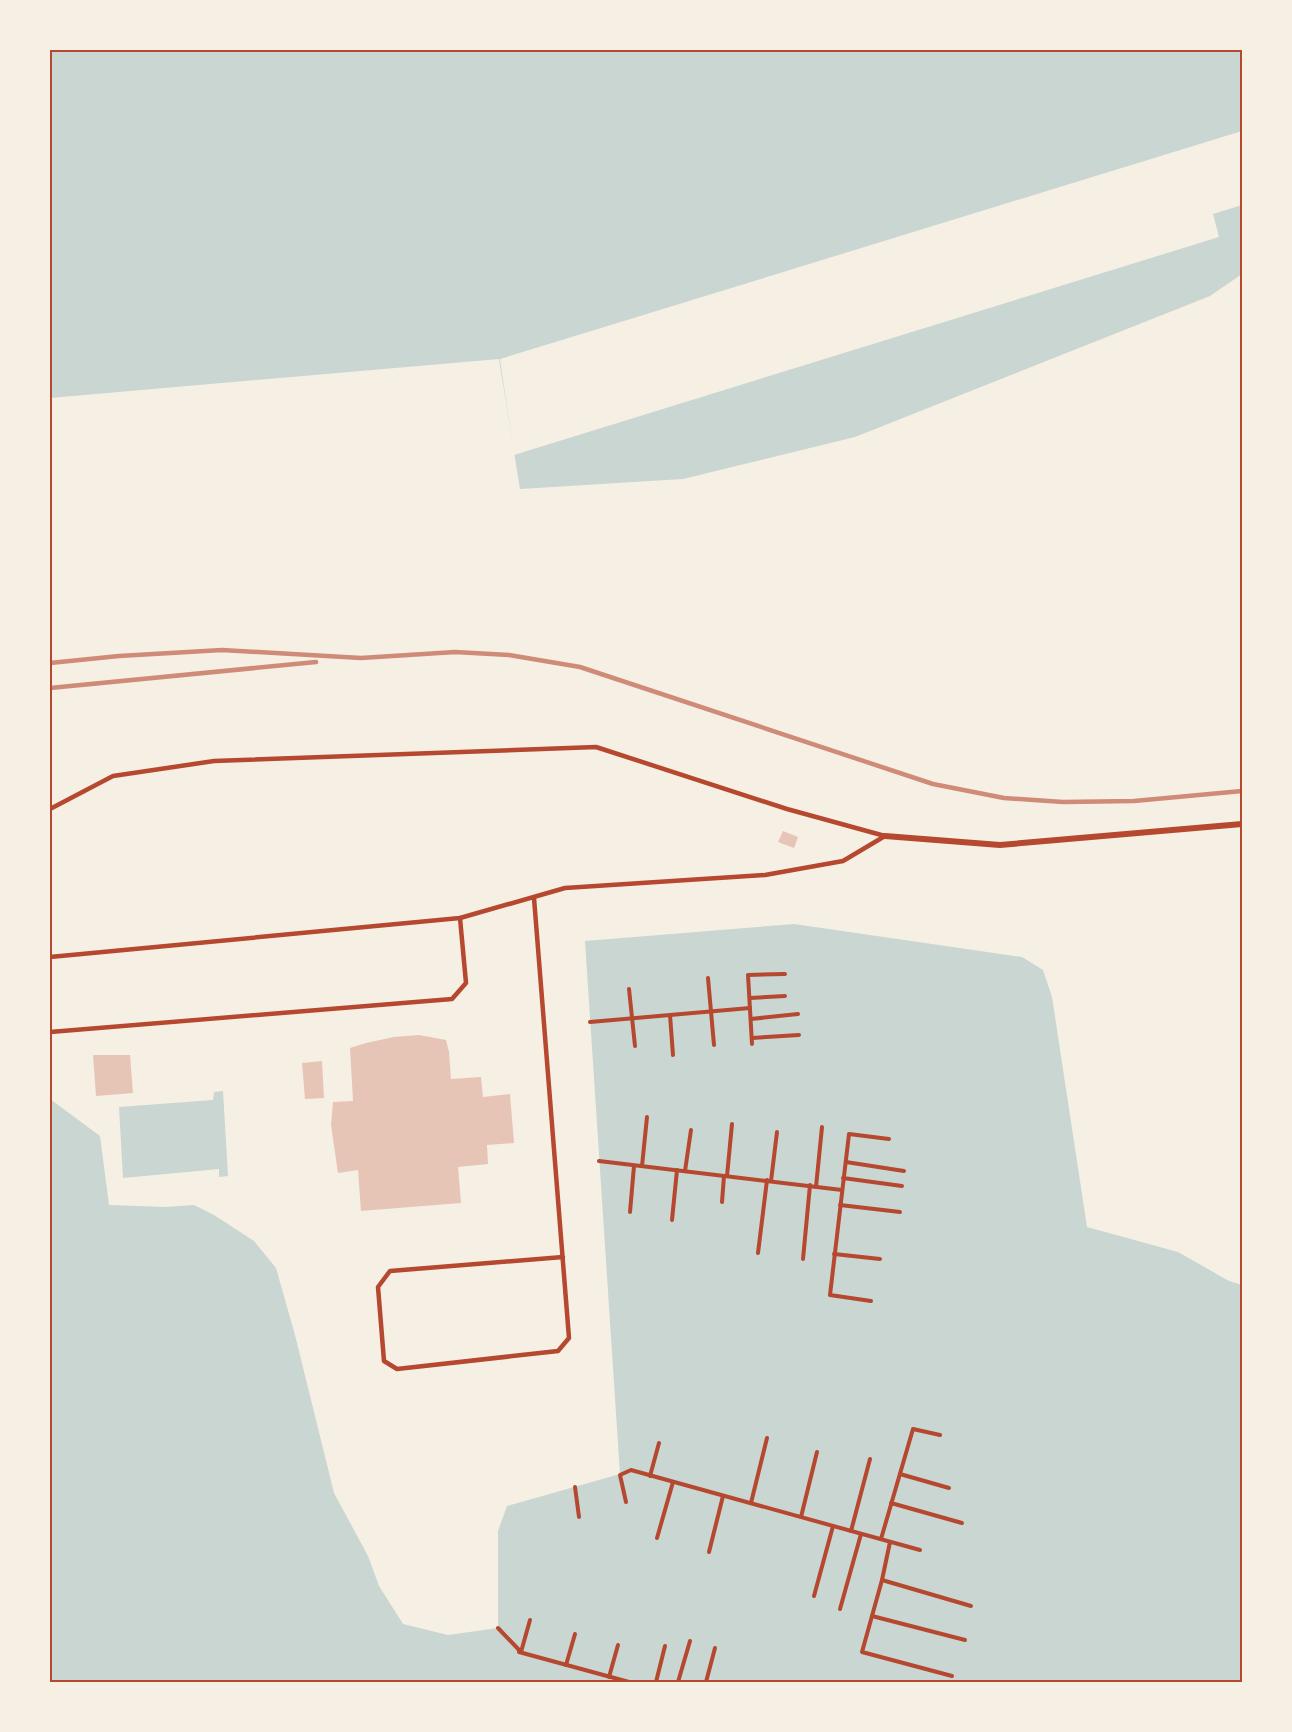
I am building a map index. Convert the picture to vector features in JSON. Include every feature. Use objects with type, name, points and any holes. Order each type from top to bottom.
[{"type":"street","points":[[885,836],[1000,845],[1242,824]]},
{"type":"lane","points":[[50,809],[113,776],[214,761],[596,747],[787,809],[885,836]]},
{"type":"lane","points":[[50,957],[460,918],[565,888],[765,875],[843,861],[885,836]]},
{"type":"lane","points":[[534,898],[563,1257],[569,1338],[558,1351],[398,1369],[384,1361],[378,1287],[390,1271],[563,1257]]},
{"type":"lane","points":[[50,1032],[452,999],[466,983],[460,918]]},
{"type":"path","points":[[752,1044],[748,975],[785,974]]},
{"type":"path","points":[[708,978],[714,1045]]},
{"type":"path","points":[[629,989],[635,1046]]},
{"type":"path","points":[[750,998],[785,996]]},
{"type":"path","points":[[590,1022],[750,1008]]},
{"type":"path","points":[[751,1019],[798,1014]]},
{"type":"path","points":[[670,1015],[673,1055]]},
{"type":"path","points":[[752,1038],[799,1035]]},
{"type":"path","points":[[642,1166],[647,1117]]},
{"type":"path","points":[[722,1202],[732,1124]]},
{"type":"path","points":[[816,1187],[822,1127]]},
{"type":"path","points":[[685,1171],[691,1130]]},
{"type":"path","points":[[758,1253],[777,1132]]},
{"type":"path","points":[[871,1301],[830,1295],[834,1254],[849,1134],[889,1139]]},
{"type":"path","points":[[599,1161],[842,1190]]},
{"type":"path","points":[[846,1162],[904,1171]]},
{"type":"path","points":[[630,1212],[634,1166]]},
{"type":"path","points":[[672,1220],[677,1170]]},
{"type":"path","points":[[843,1178],[902,1186]]},
{"type":"path","points":[[803,1259],[810,1185]]},
{"type":"path","points":[[840,1205],[900,1212]]},
{"type":"path","points":[[834,1254],[880,1259]]},
{"type":"path","points":[[882,1539],[913,1429],[940,1435]]},
{"type":"path","points":[[751,1503],[767,1438]]},
{"type":"path","points":[[650,1476],[659,1443]]},
{"type":"path","points":[[801,1517],[817,1452]]},
{"type":"path","points":[[850,1531],[870,1459]]},
{"type":"path","points":[[626,1502],[620,1475],[631,1470],[920,1550]]},
{"type":"path","points":[[900,1474],[949,1488]]},
{"type":"path","points":[[657,1538],[673,1482]]},
{"type":"path","points":[[575,1487],[579,1517]]},
{"type":"path","points":[[709,1552],[723,1496]]},
{"type":"path","points":[[891,1503],[962,1523]]},
{"type":"path","points":[[814,1596],[834,1526]]},
{"type":"path","points":[[840,1609],[861,1534]]},
{"type":"path","points":[[890,1542],[862,1652],[952,1676]]},
{"type":"path","points":[[882,1580],[971,1605]]},
{"type":"path","points":[[872,1616],[964,1640]]},
{"type":"path","points":[[520,1652],[530,1620]]},
{"type":"path","points":[[498,1628],[520,1652],[629,1683]]},
{"type":"path","points":[[566,1665],[575,1634]]},
{"type":"path","points":[[678,1683],[690,1641]]},
{"type":"path","points":[[609,1677],[618,1645]]},
{"type":"path","points":[[656,1683],[665,1646]]},
{"type":"path","points":[[706,1683],[715,1648]]},
{"type":"shaded area","points":[[50,50],[1242,50],[1242,274],[1210,296],[855,437],[683,479],[520,489],[499,359],[50,398]]},
{"type":"shaded area","points":[[794,924],[1022,957],[1043,970],[1052,997],[1087,1227],[1178,1252],[1229,1281],[1242,1285],[1242,1682],[50,1682],[50,1099],[100,1136],[109,1205],[166,1207],[194,1205],[254,1241],[276,1268],[334,1493],[368,1556],[379,1586],[403,1624],[448,1635],[498,1628],[498,1531],[507,1506],[620,1474],[585,941]]},
{"type":"shaded area","points":[[223,1091],[228,1176],[219,1177],[219,1169],[123,1178],[119,1107],[213,1100],[214,1092]]},
{"type":"pier","points":[[1242,131],[1242,205],[1213,214],[1219,237],[514,455],[500,359]]},
{"type":"building","points":[[783,831],[798,837],[794,848],[778,842]]},
{"type":"building","points":[[419,1035],[446,1040],[451,1079],[481,1077],[483,1097],[510,1094],[514,1143],[487,1145],[488,1164],[458,1167],[461,1203],[361,1211],[358,1170],[338,1173],[331,1125],[333,1102],[353,1101],[350,1048],[394,1037]]},
{"type":"building","points":[[93,1055],[130,1055],[133,1093],[96,1096]]},
{"type":"building","points":[[322,1061],[324,1098],[305,1099],[302,1063]]},
{"type":"railway","points":[[50,663],[222,650],[361,658],[455,652],[509,655],[580,667],[933,784],[1004,798],[1063,802],[1134,801],[1242,791]]},
{"type":"railway","points":[[50,688],[316,662]]}]
